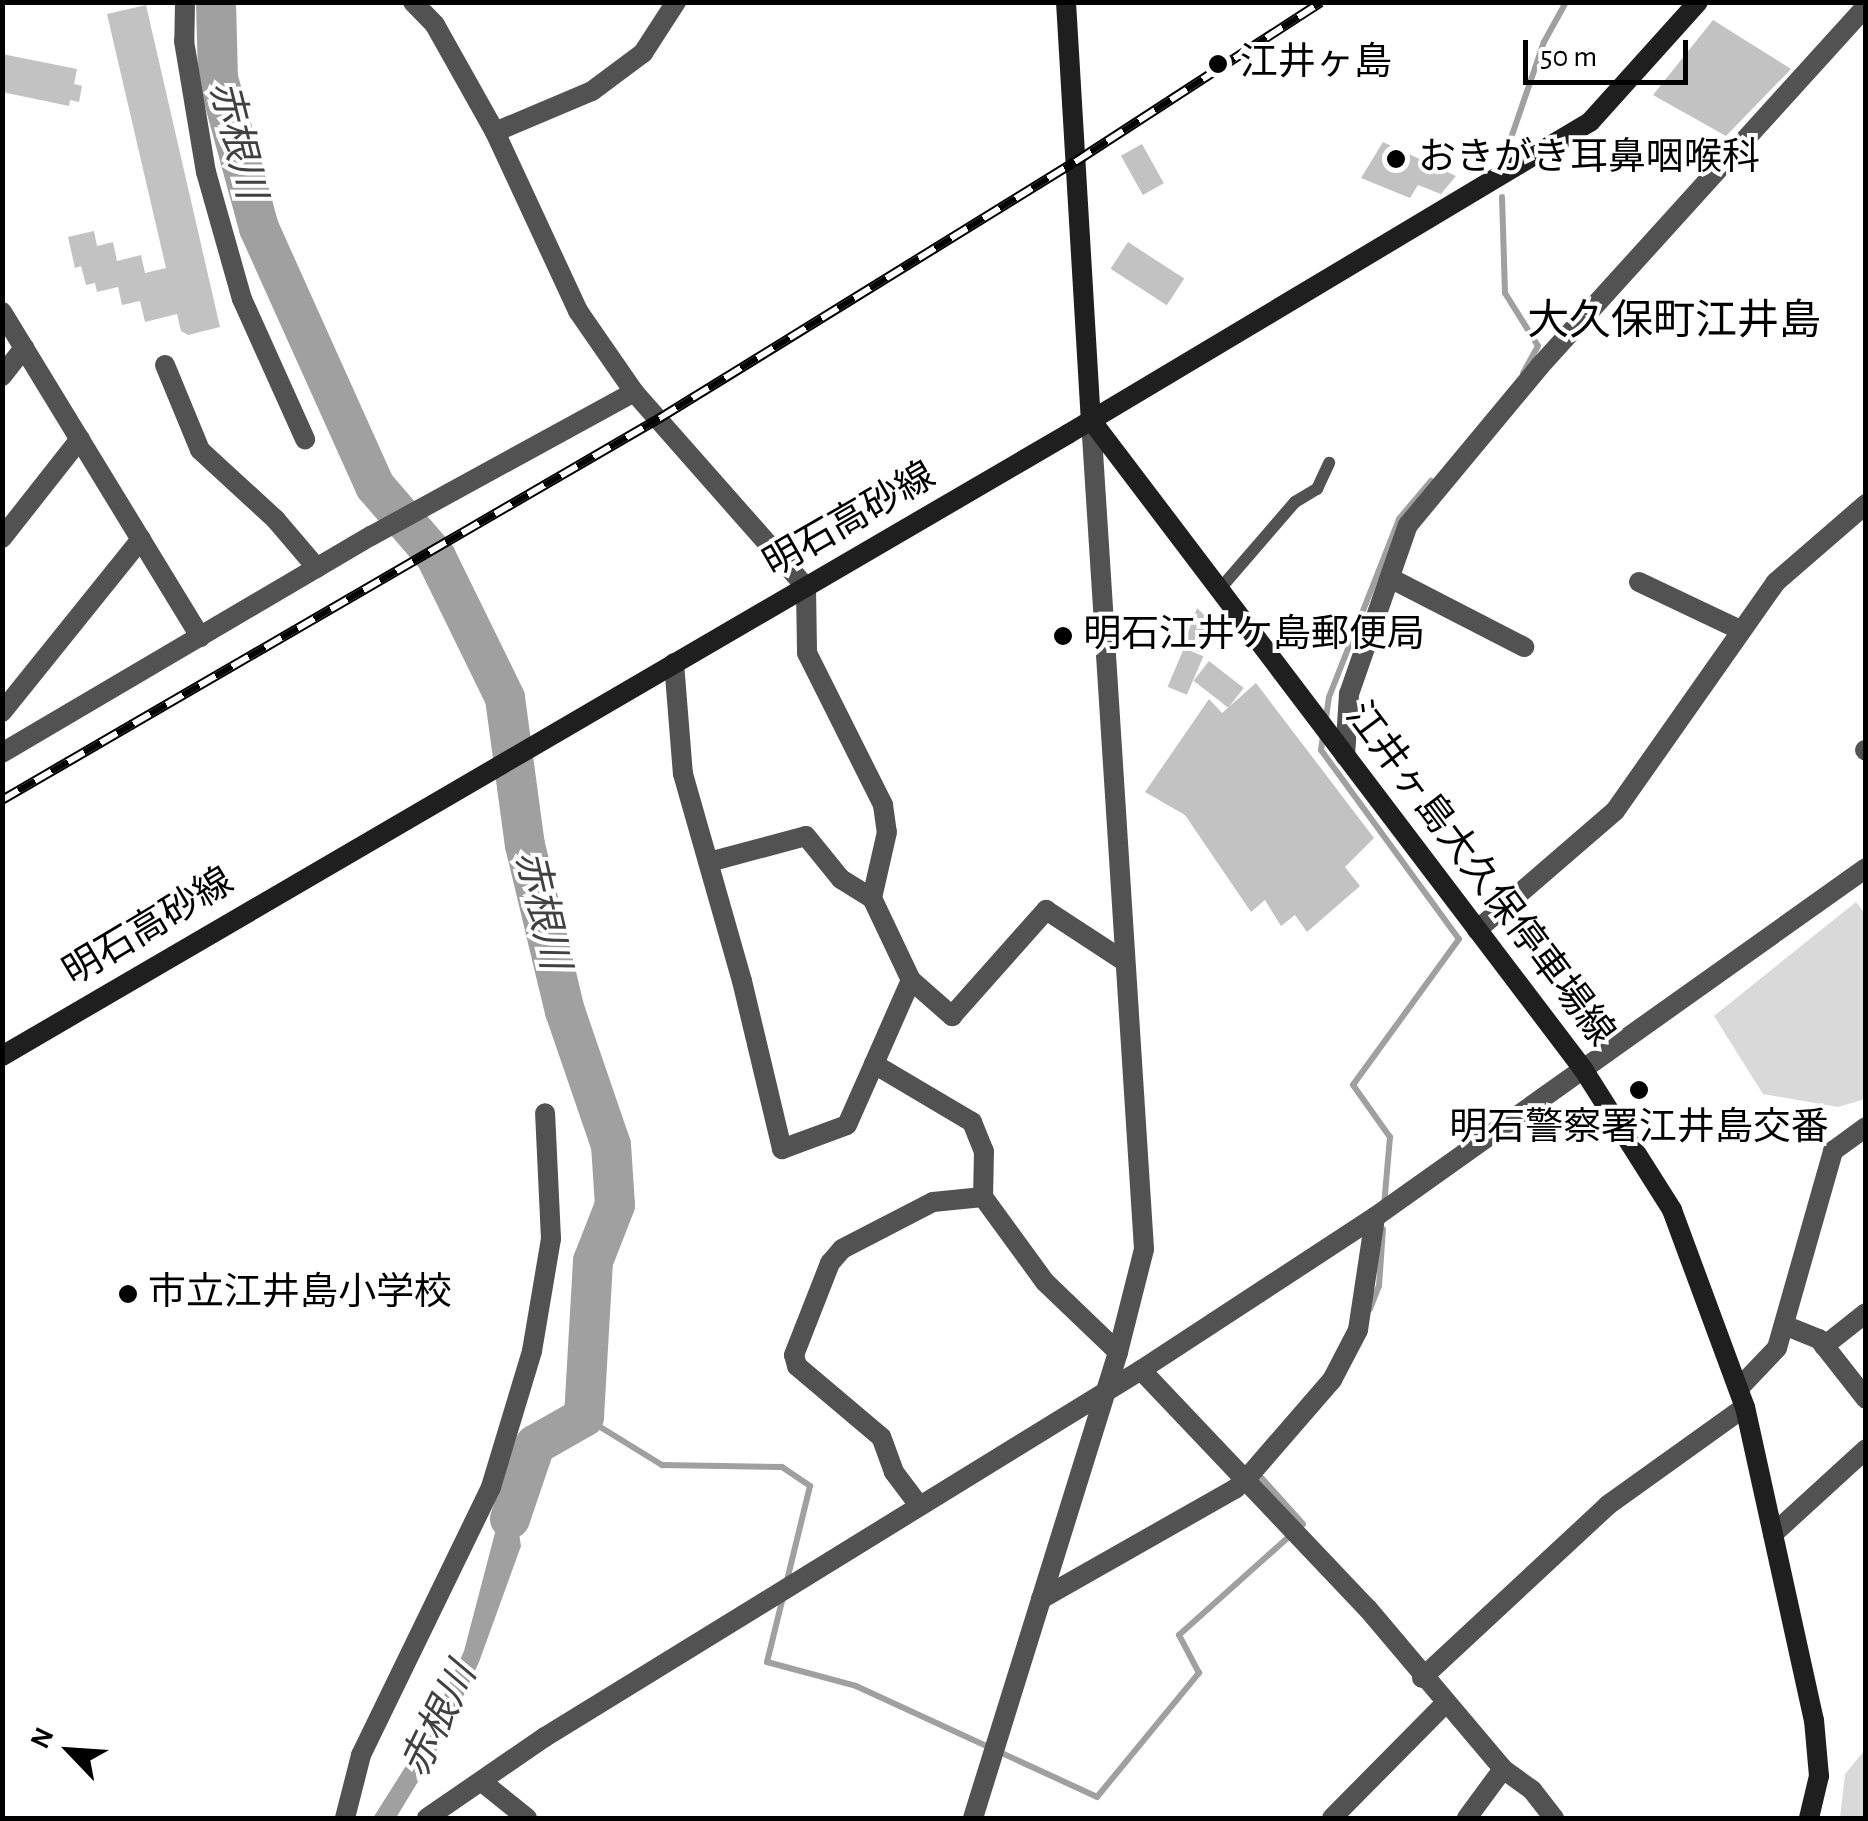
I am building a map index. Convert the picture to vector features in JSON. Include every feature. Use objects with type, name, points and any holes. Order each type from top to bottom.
[{"type":"main road","points":[[1066,2],[1091,420]]},
{"type":"main road","name":"明石高砂線","points":[[2,1056],[1091,420],[1590,122],[1698,2]]},
{"type":"main road","name":"江井ヶ島大久保停車場線","points":[[1091,420],[1583,1069],[1672,1210],[1742,1397],[1773,1534],[1814,1720],[1820,1776],[1809,1818]]},
{"type":"street","points":[[185,2],[184,41],[206,172],[242,300],[305,439]]},
{"type":"street","points":[[412,2],[435,25],[496,132],[578,311],[634,392],[806,586],[808,653],[884,805],[887,832],[872,898]]},
{"type":"street","points":[[496,132],[592,91],[642,53],[676,2]]},
{"type":"street","points":[[1345,756],[1349,694],[1408,525],[1538,367],[1856,11]]},
{"type":"street","points":[[2,312],[200,637]]},
{"type":"street","points":[[2,376],[24,348]]},
{"type":"street","points":[[165,365],[200,450],[276,520],[318,568]]},
{"type":"street","points":[[2,753],[371,536],[634,392]]},
{"type":"street","points":[[973,1818],[1118,1352],[1144,1248],[1091,420]]},
{"type":"street","points":[[2,538],[80,439]]},
{"type":"street","points":[[1477,930],[1614,811],[1776,582],[1866,504]]},
{"type":"street","points":[[2,712],[141,539]]},
{"type":"street","points":[[1390,578],[1524,647]]},
{"type":"street","points":[[1639,582],[1740,630]]},
{"type":"street","points":[[674,663],[683,774],[782,1149],[847,1125],[911,980]]},
{"type":"street","points":[[708,862],[806,836],[841,879],[872,898],[911,980],[952,1016],[1046,910],[1124,961]]},
{"type":"street","points":[[429,1818],[545,1736],[1106,1388],[1142,1370],[1375,1217],[1866,868]]},
{"type":"street","points":[[874,1064],[972,1122],[984,1150],[983,1197],[1046,1282],[1118,1352]]},
{"type":"street","points":[[345,1818],[361,1756],[492,1487],[532,1351],[551,1239],[545,1114]]},
{"type":"street","points":[[1422,1678],[1608,1505],[1742,1397],[1777,1348],[1833,1151],[1866,1127]]},
{"type":"street","points":[[918,1504],[894,1472],[882,1437],[797,1366],[794,1355],[830,1263],[842,1248],[933,1202],[983,1197]]},
{"type":"street","points":[[1041,1599],[1235,1489],[1332,1380],[1358,1330],[1375,1217]]},
{"type":"street","points":[[1824,1346],[1866,1313]]},
{"type":"street","points":[[1784,1325],[1818,1339],[1866,1399]]},
{"type":"street","points":[[1142,1370],[1368,1610],[1503,1770],[1532,1790],[1554,1818]]},
{"type":"street","points":[[1773,1534],[1866,1448]]},
{"type":"street","points":[[1332,1818],[1445,1704]]},
{"type":"street","points":[[1467,1818],[1503,1770]]},
{"type":"street","points":[[482,1782],[527,1818]]},
{"type":"lane","points":[[1219,590],[1295,502],[1317,489],[1330,463]]},
{"type":"shaded area","points":[[1856,902],[1866,915],[1865,1099],[1838,1107],[1763,1094],[1714,1016]]},
{"type":"shaded area","points":[[1865,1750],[1865,1818],[1840,1818],[1845,1774]]},
{"type":"water","points":[[529,1464],[517,1521],[521,1546],[479,1662],[442,1742],[396,1818],[373,1818],[428,1731],[464,1651],[497,1525]]},
{"type":"building","points":[[146,5],[220,327],[188,335],[181,331],[177,314],[145,322],[140,301],[122,305],[118,287],[97,292],[95,283],[86,285],[81,266],[75,268],[68,237],[94,231],[97,246],[113,242],[117,261],[141,255],[145,273],[166,268],[107,14]]},
{"type":"building","points":[[1713,20],[1791,69],[1726,136],[1653,95]]},
{"type":"building","points":[[2,54],[77,69],[74,84],[82,86],[79,102],[70,100],[69,106],[2,92]]},
{"type":"building","name":"おきがき耳鼻咽喉科","points":[[1383,142],[1456,176],[1441,194],[1418,185],[1410,198],[1361,178]]},
{"type":"building","points":[[1142,144],[1164,183],[1143,195],[1121,156]]},
{"type":"building","points":[[1128,242],[1184,278],[1167,305],[1111,269]]},
{"type":"building","points":[[1197,608],[1213,624],[1201,653],[1183,646]]},
{"type":"building","points":[[1184,648],[1203,656],[1187,695],[1168,687]]},
{"type":"building","points":[[1209,661],[1244,688],[1228,708],[1194,681]]},
{"type":"building","points":[[1256,683],[1374,838],[1345,867],[1360,886],[1307,932],[1295,915],[1281,926],[1265,900],[1251,912],[1185,815],[1145,792],[1209,699],[1222,713]]},
{"type":"waterway","name":"赤根川","points":[[216,2],[218,78],[259,228],[375,486],[436,557],[505,698],[525,845],[565,1011],[611,1145],[615,1205],[593,1261],[584,1417],[535,1445],[510,1519]]},
{"type":"waterway","points":[[1509,144],[1544,42],[1566,2]]},
{"type":"waterway","points":[[1502,197],[1505,293],[1538,346],[1523,373]]},
{"type":"waterway","points":[[1326,718],[1329,697],[1399,519],[1431,481]]},
{"type":"waterway","points":[[1323,736],[1321,750],[1459,939],[1353,1085],[1390,1137],[1384,1206]]},
{"type":"waterway","points":[[1370,1309],[1379,1286],[1383,1229]]},
{"type":"waterway","points":[[584,1417],[662,1465],[782,1467],[810,1486],[787,1580]]},
{"type":"waterway","points":[[783,1597],[767,1662],[856,1686],[1097,1797],[1199,1673],[1179,1635],[1303,1524],[1258,1474]]},
{"type":"railway","points":[[2,800],[660,418],[1075,162],[1321,2]]},
{"type":"place","name":"江井ヶ島","points":[[1218,64]]},
{"type":"place","name":"おきがき耳鼻咽喉科","points":[[1396,159]]},
{"type":"place","name":"明石江井ケ島郵便局","points":[[1063,636]]},
{"type":"place","name":"明石警察署江井島交番","points":[[1639,1090]]},
{"type":"place","name":"市立江井島小学校","points":[[128,1294]]},
{"type":"district","name":"大久保町江井島","points":[[1674,321]]}]
